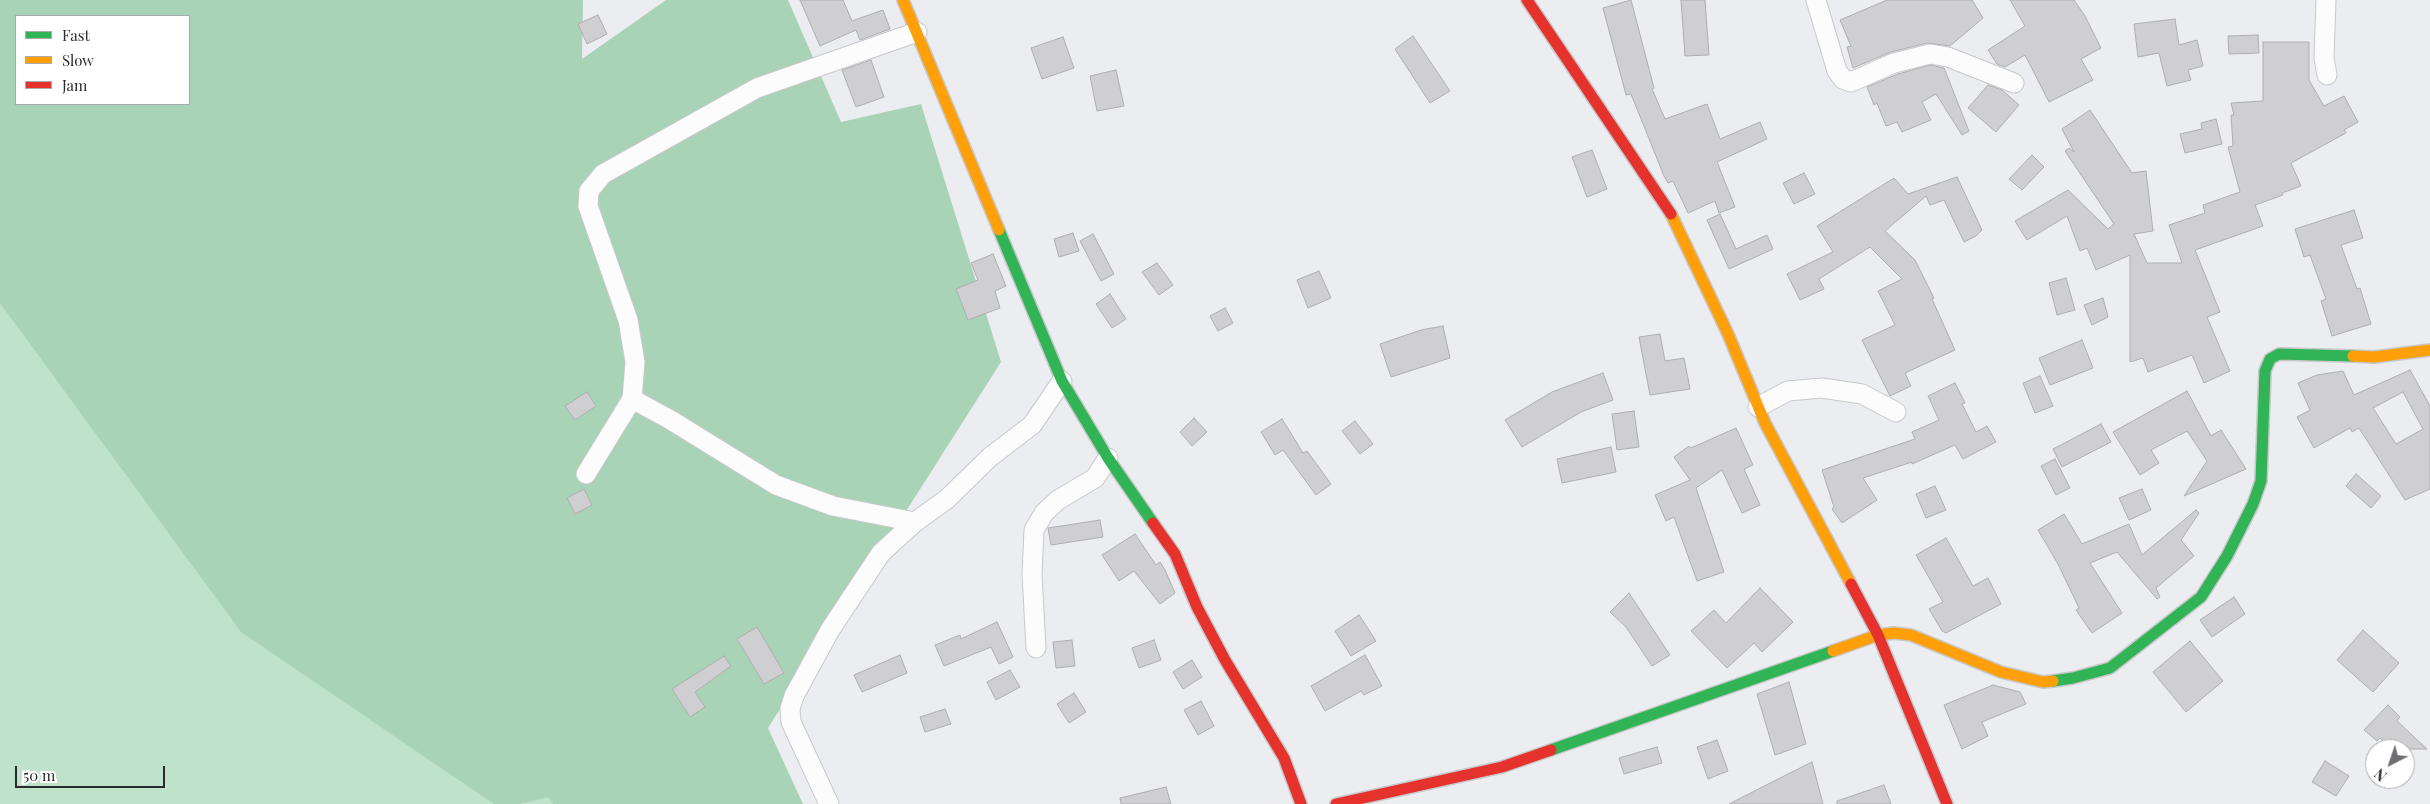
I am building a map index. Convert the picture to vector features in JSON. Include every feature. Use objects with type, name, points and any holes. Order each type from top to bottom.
[{"type":"street","points":[[903,0],[1062,381],[1108,458],[1175,554],[1197,607],[1225,660],[1284,758],[1301,804]]},
{"type":"street","points":[[1528,0],[1672,217],[1728,334],[1758,407],[1878,635],[1948,804]]},
{"type":"street","points":[[1816,0],[1837,71],[1843,79],[1851,82],[1894,63],[1930,54],[1948,58],[2014,83]]},
{"type":"street","points":[[2326,0],[2324,58],[2327,75]]},
{"type":"street","points":[[586,474],[632,399],[634,362],[628,320],[588,206],[589,191],[603,174],[757,88],[917,32]]},
{"type":"street","points":[[1336,804],[1502,767],[1878,635],[1894,633],[1911,635],[2001,672],[2044,682],[2073,678],[2110,668],[2201,597],[2227,556],[2253,504],[2261,481],[2264,371],[2270,359],[2279,354],[2374,357],[2430,350]]},
{"type":"street","points":[[829,804],[791,722],[790,709],[794,696],[830,630],[881,553],[915,522],[947,499],[990,457],[1032,425],[1062,381]]},
{"type":"street","points":[[1758,407],[1788,391],[1822,388],[1862,394],[1896,412]]},
{"type":"street","points":[[632,399],[669,419],[776,484],[833,506],[915,522]]},
{"type":"street","points":[[1036,648],[1032,574],[1034,530],[1044,512],[1058,500],[1095,478],[1108,458]]},
{"type":"green space","points":[[0,0],[27,0],[15,15],[15,105],[585,804],[0,804]]},
{"type":"green space","points":[[0,0],[583,0],[582,59],[666,0],[788,0],[841,122],[921,104],[1001,362],[768,728],[803,804],[553,804],[548,797],[519,804],[494,804],[241,632],[0,303]]},
{"type":"building","points":[[800,0],[843,0],[852,21],[883,10],[890,29],[860,40],[856,30],[820,46]]},
{"type":"building","points":[[1631,0],[1654,88],[1652,89],[1665,119],[1707,104],[1720,139],[1760,122],[1767,139],[1717,162],[1735,207],[1719,213],[1715,201],[1688,213],[1673,181],[1668,183],[1664,176],[1631,94],[1626,95],[1603,8]]},
{"type":"building","points":[[1681,0],[1705,0],[1709,55],[1685,56]]},
{"type":"building","points":[[1887,0],[1972,0],[1983,18],[1950,46],[1927,43],[1891,52],[1853,68],[1847,47],[1851,46],[1840,20]]},
{"type":"building","points":[[2010,0],[2074,0],[2085,16],[2101,48],[2081,59],[2093,80],[2049,102],[2025,55],[2005,67],[1997,64],[1988,50],[2025,26]]},
{"type":"building","points":[[598,15],[607,34],[587,44],[578,24]]},
{"type":"building","points":[[2175,19],[2179,45],[2197,40],[2203,66],[2188,70],[2191,80],[2167,86],[2159,53],[2138,57],[2134,24]]},
{"type":"building","points":[[2258,35],[2259,53],[2229,54],[2228,36]]},
{"type":"building","points":[[1413,36],[1450,91],[1430,103],[1395,49]]},
{"type":"building","points":[[1063,37],[1074,68],[1042,79],[1031,48]]},
{"type":"building","points":[[2263,42],[2309,42],[2309,80],[2324,106],[2344,96],[2358,122],[2344,130],[2346,133],[2291,163],[2301,186],[2255,205],[2263,226],[2195,250],[2220,312],[2207,317],[2230,371],[2204,383],[2192,355],[2148,372],[2143,358],[2130,362],[2130,255],[2096,270],[2087,248],[2080,251],[2067,216],[2027,240],[2015,221],[2068,190],[2108,229],[2114,224],[2065,151],[2069,148],[2074,152],[2062,129],[2090,110],[2132,173],[2146,171],[2153,231],[2134,234],[2147,263],[2182,263],[2169,225],[2205,213],[2203,205],[2240,192],[2228,147],[2233,146],[2231,115],[2234,115],[2231,103],[2263,101]]},
{"type":"building","points":[[871,60],[884,97],[856,107],[842,70]]},
{"type":"building","points":[[1930,65],[1944,68],[1969,131],[1962,135],[1936,94],[1922,102],[1931,120],[1902,132],[1897,122],[1886,126],[1877,103],[1874,105],[1867,87],[1898,74]]},
{"type":"building","points":[[1116,70],[1124,106],[1097,111],[1090,76]]},
{"type":"building","points":[[1988,85],[2002,90],[2019,105],[1996,132],[1968,108]]},
{"type":"building","points":[[2216,119],[2222,144],[2185,153],[2180,134],[2202,129],[2201,123]]},
{"type":"building","points":[[1592,150],[1607,189],[1587,197],[1572,157]]},
{"type":"building","points":[[2032,155],[2044,167],[2022,190],[2009,179]]},
{"type":"building","points":[[1804,173],[1815,194],[1794,204],[1783,183]]},
{"type":"building","points":[[1957,177],[1982,230],[1976,236],[1964,242],[1944,200],[1930,205],[1926,196],[1885,231],[1915,260],[1934,298],[1932,299],[1955,350],[1905,373],[1911,386],[1890,396],[1862,340],[1895,325],[1878,291],[1902,279],[1870,247],[1819,279],[1824,289],[1800,300],[1787,274],[1833,252],[1817,226],[1894,178],[1908,194]]},
{"type":"building","points":[[2354,210],[2363,238],[2341,245],[2357,289],[2360,288],[2371,324],[2332,336],[2321,301],[2326,299],[2310,255],[2304,257],[2295,229]]},
{"type":"building","points":[[1720,214],[1736,249],[1767,235],[1773,249],[1729,269],[1707,220]]},
{"type":"building","points":[[1073,233],[1079,251],[1059,257],[1054,239]]},
{"type":"building","points":[[1093,234],[1114,274],[1101,281],[1080,241]]},
{"type":"building","points":[[993,254],[1006,286],[995,291],[1000,308],[968,320],[956,289],[978,280],[971,263]]},
{"type":"building","points":[[1157,263],[1173,285],[1159,295],[1142,272]]},
{"type":"building","points":[[1319,271],[1331,298],[1308,308],[1297,280]]},
{"type":"building","points":[[2066,278],[2075,310],[2057,315],[2049,283]]},
{"type":"building","points":[[1110,294],[1126,319],[1112,328],[1096,304]]},
{"type":"building","points":[[2103,298],[2108,317],[2092,325],[2084,305]]},
{"type":"building","points":[[1225,308],[1233,323],[1218,331],[1210,316]]},
{"type":"building","points":[[1443,326],[1450,358],[1391,377],[1380,344],[1421,330]]},
{"type":"building","points":[[1660,334],[1665,361],[1684,358],[1690,389],[1650,395],[1639,337]]},
{"type":"building","points":[[2082,340],[2093,368],[2050,385],[2039,358]]},
{"type":"building","points":[[2410,370],[2430,406],[2430,489],[2405,500],[2359,428],[2352,432],[2350,428],[2314,448],[2297,417],[2310,410],[2298,383],[2317,375],[2343,371],[2354,395]],"holes":[[[2403,392],[2423,429],[2396,444],[2373,408]]]},
{"type":"building","points":[[1603,373],[1613,400],[1581,412],[1522,447],[1505,420],[1552,392]]},
{"type":"building","points":[[2040,376],[2053,406],[2035,413],[2023,383]]},
{"type":"building","points":[[1955,383],[1965,403],[1962,404],[1976,432],[1987,426],[1996,442],[1963,459],[1955,445],[1912,464],[1912,462],[1863,478],[1877,500],[1842,523],[1832,509],[1834,507],[1822,470],[1915,439],[1912,432],[1939,420],[1928,396]]},
{"type":"building","points":[[2187,391],[2211,436],[2221,430],[2246,469],[2184,496],[2207,461],[2187,431],[2151,450],[2159,463],[2140,475],[2113,432]]},
{"type":"building","points":[[587,392],[596,406],[575,420],[565,406]]},
{"type":"building","points":[[1634,411],[1639,447],[1617,450],[1612,414]]},
{"type":"building","points":[[1194,418],[1207,432],[1192,446],[1180,432]]},
{"type":"building","points":[[1282,419],[1303,453],[1307,451],[1331,484],[1316,495],[1283,450],[1275,455],[1261,432]]},
{"type":"building","points":[[1355,421],[1373,444],[1360,454],[1342,431]]},
{"type":"building","points":[[2101,424],[2111,442],[2062,467],[2053,449]]},
{"type":"building","points":[[1736,428],[1753,465],[1744,469],[1760,505],[1742,513],[1722,470],[1696,488],[1724,572],[1697,581],[1674,517],[1666,521],[1655,495],[1690,480],[1674,457],[1689,446],[1691,448]]},
{"type":"building","points":[[1611,447],[1616,472],[1562,483],[1557,459]]},
{"type":"building","points":[[2055,459],[2070,488],[2056,495],[2041,466]]},
{"type":"building","points":[[2356,474],[2381,496],[2371,508],[2346,486]]},
{"type":"building","points":[[1935,486],[1946,510],[1926,518],[1916,494]]},
{"type":"building","points":[[584,489],[592,505],[575,514],[567,498]]},
{"type":"building","points":[[2142,489],[2151,510],[2129,520],[2119,498]]},
{"type":"building","points":[[2196,510],[2199,513],[2181,540],[2194,556],[2156,588],[2160,597],[2157,599],[2117,552],[2090,563],[2122,613],[2092,633],[2076,610],[2079,608],[2058,564],[2038,530],[2064,514],[2082,544],[2129,524],[2142,555]]},
{"type":"building","points":[[1100,520],[1103,537],[1051,545],[1048,528]]},
{"type":"building","points":[[1135,534],[1156,565],[1160,562],[1175,593],[1160,604],[1134,571],[1119,581],[1102,555]]},
{"type":"building","points":[[1946,538],[1973,586],[1988,578],[2001,604],[1946,633],[1942,631],[1929,609],[1943,602],[1916,555]]},
{"type":"building","points":[[1760,588],[1793,622],[1762,652],[1754,643],[1727,668],[1691,631],[1714,610],[1726,623]]},
{"type":"building","points":[[1629,593],[1670,655],[1652,666],[1626,627],[1610,612]]},
{"type":"building","points":[[2234,597],[2245,614],[2212,637],[2200,620]]},
{"type":"building","points":[[1359,615],[1376,641],[1351,656],[1335,631]]},
{"type":"building","points":[[997,622],[1013,657],[999,664],[991,647],[944,666],[935,645],[960,635],[961,639]]},
{"type":"building","points":[[757,627],[784,673],[764,684],[737,639]]},
{"type":"building","points":[[2363,630],[2399,663],[2373,692],[2337,660]]},
{"type":"building","points":[[1072,640],[1075,666],[1056,668],[1053,642]]},
{"type":"building","points":[[1154,640],[1161,660],[1139,668],[1132,648]]},
{"type":"building","points":[[2190,641],[2223,681],[2186,712],[2153,672]]},
{"type":"building","points":[[900,655],[907,673],[862,692],[854,675]]},
{"type":"building","points":[[1365,655],[1382,686],[1364,695],[1361,691],[1325,711],[1311,686]]},
{"type":"building","points":[[724,656],[731,666],[695,692],[705,707],[690,717],[672,689]]},
{"type":"building","points":[[1192,660],[1202,677],[1183,689],[1173,672]]},
{"type":"building","points":[[1010,670],[1020,687],[996,700],[987,682]]},
{"type":"building","points":[[1789,682],[1806,744],[1775,755],[1757,694]]},
{"type":"building","points":[[1993,685],[2020,692],[2026,704],[1982,722],[1988,736],[1962,749],[1944,705]]},
{"type":"building","points":[[1074,693],[1086,712],[1069,723],[1057,704]]},
{"type":"building","points":[[1201,701],[1214,726],[1198,735],[1184,710]]},
{"type":"building","points":[[2388,705],[2400,717],[2397,721],[2427,749],[2415,749],[2415,739],[2375,739],[2364,730]]},
{"type":"building","points":[[945,709],[951,724],[925,732],[920,717]]},
{"type":"building","points":[[1717,740],[1728,771],[1708,779],[1697,747]]},
{"type":"building","points":[[1657,747],[1662,763],[1624,774],[1619,758]]},
{"type":"building","points":[[2325,761],[2349,776],[2336,796],[2312,782]]},
{"type":"building","points":[[1812,762],[1823,804],[1729,804],[1788,774]]},
{"type":"building","points":[[1884,785],[1891,804],[1837,804],[1837,801]]},
{"type":"building","points":[[1166,787],[1171,804],[1121,804],[1120,798]]},
{"type":"traffic: fast","points":[[999,230],[1062,381],[1108,458],[1153,523]]},
{"type":"traffic: fast","points":[[2053,681],[2073,678],[2110,668],[2201,597],[2227,556],[2253,504],[2261,481],[2265,371],[2270,359],[2279,354],[2353,356]]},
{"type":"traffic: fast","points":[[1551,750],[1833,651]]},
{"type":"traffic: slow","points":[[903,0],[999,230]]},
{"type":"traffic: slow","points":[[1671,214],[1728,334],[1765,423],[1851,584]]},
{"type":"traffic: slow","points":[[2353,356],[2374,357],[2430,350]]},
{"type":"traffic: slow","points":[[1833,651],[1878,635],[1894,633],[1911,635],[2001,672],[2043,682],[2053,681]]},
{"type":"traffic: jam","points":[[1527,0],[1671,214]]},
{"type":"traffic: jam","points":[[1153,523],[1175,554],[1197,607],[1225,660],[1284,758],[1301,804]]},
{"type":"traffic: jam","points":[[1851,584],[1878,635],[1947,804]]},
{"type":"traffic: jam","points":[[1336,804],[1502,767],[1551,750]]}]
